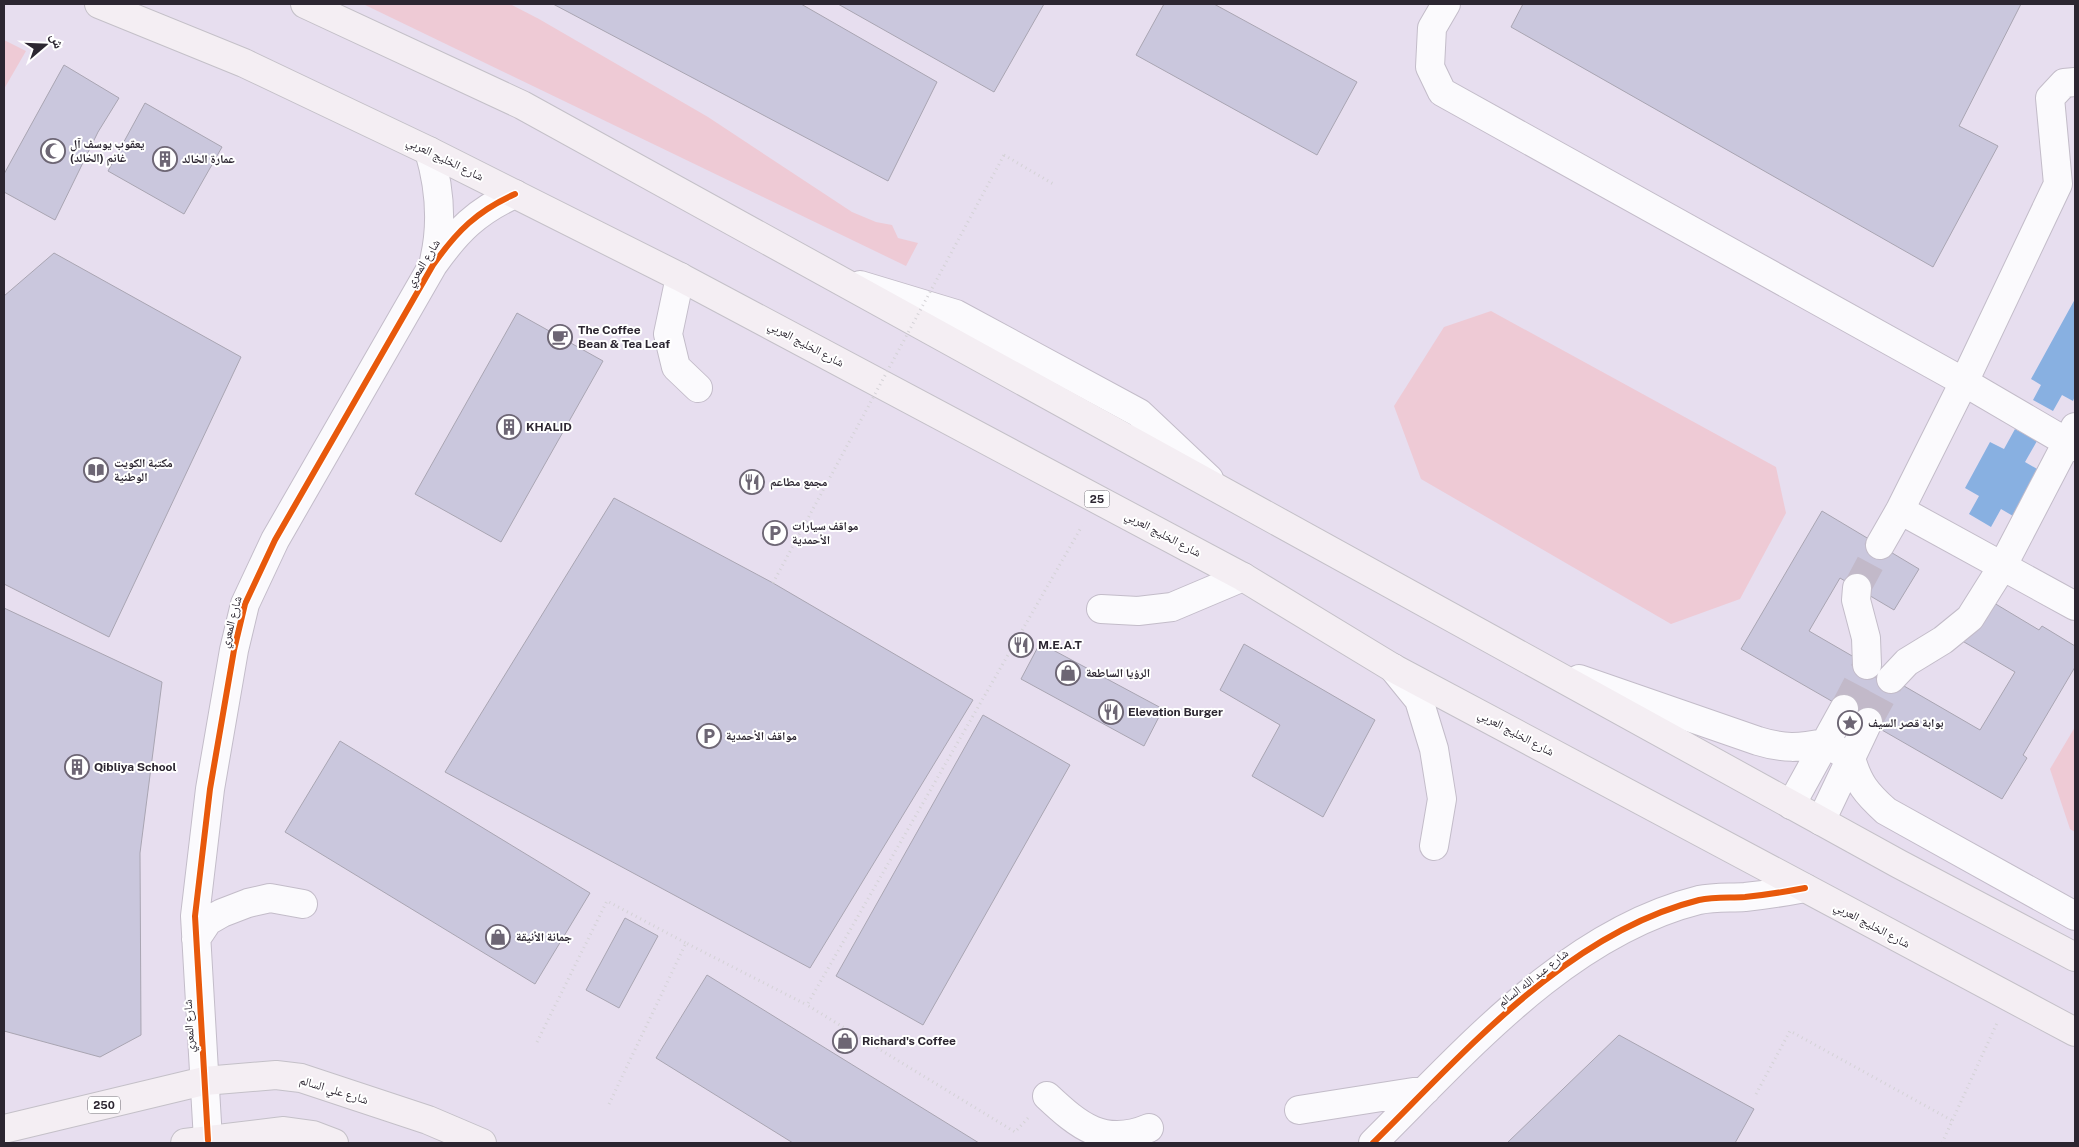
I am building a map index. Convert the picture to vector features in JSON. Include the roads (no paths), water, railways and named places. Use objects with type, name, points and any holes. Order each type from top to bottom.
[{"type":"main road","name":"شارع الخليج العربي","points":[[99,4],[244,63],[428,151],[680,277],[1243,577],[1393,668],[2008,998],[2075,1032]]},
{"type":"main road","points":[[305,4],[522,105],[1821,821],[2075,957]]},
{"type":"main road","name":"شارع علي السالم","points":[[4,1129],[204,1081],[276,1074],[301,1078],[428,1120],[482,1143]]},
{"type":"main road","points":[[196,1142],[284,1131],[313,1135],[334,1143]]},
{"type":"street","points":[[1446,4],[1432,28],[1430,67],[1442,92],[1964,382],[2072,439],[2002,567],[1970,618],[1943,640],[1907,662],[1891,679]]},
{"type":"street","points":[[1880,545],[1900,510],[1964,382],[2058,184],[2050,98],[2064,83],[2075,82]]},
{"type":"street","name":"شارع المعري","points":[[428,151],[435,173],[440,219],[439,243],[433,265]]},
{"type":"street","name":"شارع المعري","points":[[196,1142],[204,1081],[195,916],[210,789],[234,650],[245,604],[275,540],[433,265],[460,230],[476,215],[515,194]]},
{"type":"street","points":[[680,277],[668,334],[676,367],[698,388]]},
{"type":"street","points":[[1900,510],[2075,606]]},
{"type":"street","points":[[1101,609],[1138,611],[1172,607],[1243,577]]},
{"type":"street","points":[[1857,588],[1856,600],[1866,638],[1867,665]]},
{"type":"street","points":[[1537,665],[1780,748],[1825,743],[1851,758],[1857,779],[1869,796],[1886,811],[2075,916]]},
{"type":"street","points":[[1393,668],[1419,700],[1434,749],[1442,799],[1434,846]]},
{"type":"street","points":[[1791,804],[1844,709]]},
{"type":"street","points":[[1821,821],[1868,722]]},
{"type":"street","name":"شارع عبد الله السالم","points":[[1373,1143],[1492,1025],[1524,997],[1594,947],[1628,928],[1664,912],[1701,900],[1769,895],[1804,888]]},
{"type":"street","points":[[196,939],[208,921],[222,912],[270,898],[304,904]]},
{"type":"street","points":[[1298,1110],[1426,1090]]},
{"type":"street","points":[[1047,1096],[1072,1119],[1092,1132],[1105,1136],[1120,1137],[1136,1135],[1149,1128]]},
{"type":"street","points":[[1072,1119],[1085,1143]]},
{"type":"water","points":[[2075,299],[2075,396],[2073,401],[2062,395],[2053,411],[2033,400],[2041,385],[2031,379]]},
{"type":"water","points":[[2015,429],[2037,441],[2025,462],[2039,470],[2013,516],[2001,509],[1991,527],[1969,514],[1979,496],[1965,488],[1990,442],[2004,449]]},
{"type":"tunnel","points":[[1857,588],[1880,545]]},
{"type":"tunnel","points":[[1844,709],[1867,665]]},
{"type":"tunnel","points":[[1868,722],[1891,679]]},
{"type":"place","name":"يعقوب يوسف آل غانم (الخالد)","points":[[53,151]]},
{"type":"place","name":"عمارة الخالد","points":[[165,159]]},
{"type":"place","name":"The Coffee Bean & Tea Leaf","points":[[560,337]]},
{"type":"place","name":"KHALID","points":[[509,427]]},
{"type":"place","name":"مكتبة الكويت الوطنية","points":[[96,470]]},
{"type":"place","name":"مجمع مطاعم","points":[[752,482]]},
{"type":"place","name":"مواقف سيارات الأحمدية","points":[[775,533]]},
{"type":"place","name":"M.E.A.T","points":[[1021,645]]},
{"type":"place","name":"الرؤيا الساطعة","points":[[1068,673]]},
{"type":"place","name":"Elevation Burger","points":[[1111,712]]},
{"type":"place","name":"بوابة قصر السيف","points":[[1850,723]]},
{"type":"place","name":"مواقف الأحمدية","points":[[709,736]]},
{"type":"place","name":"Qibliya School","points":[[77,767]]},
{"type":"place","name":"جمانة الأنيقة","points":[[498,937]]},
{"type":"place","name":"Richard's Coffee","points":[[845,1041]]}]
